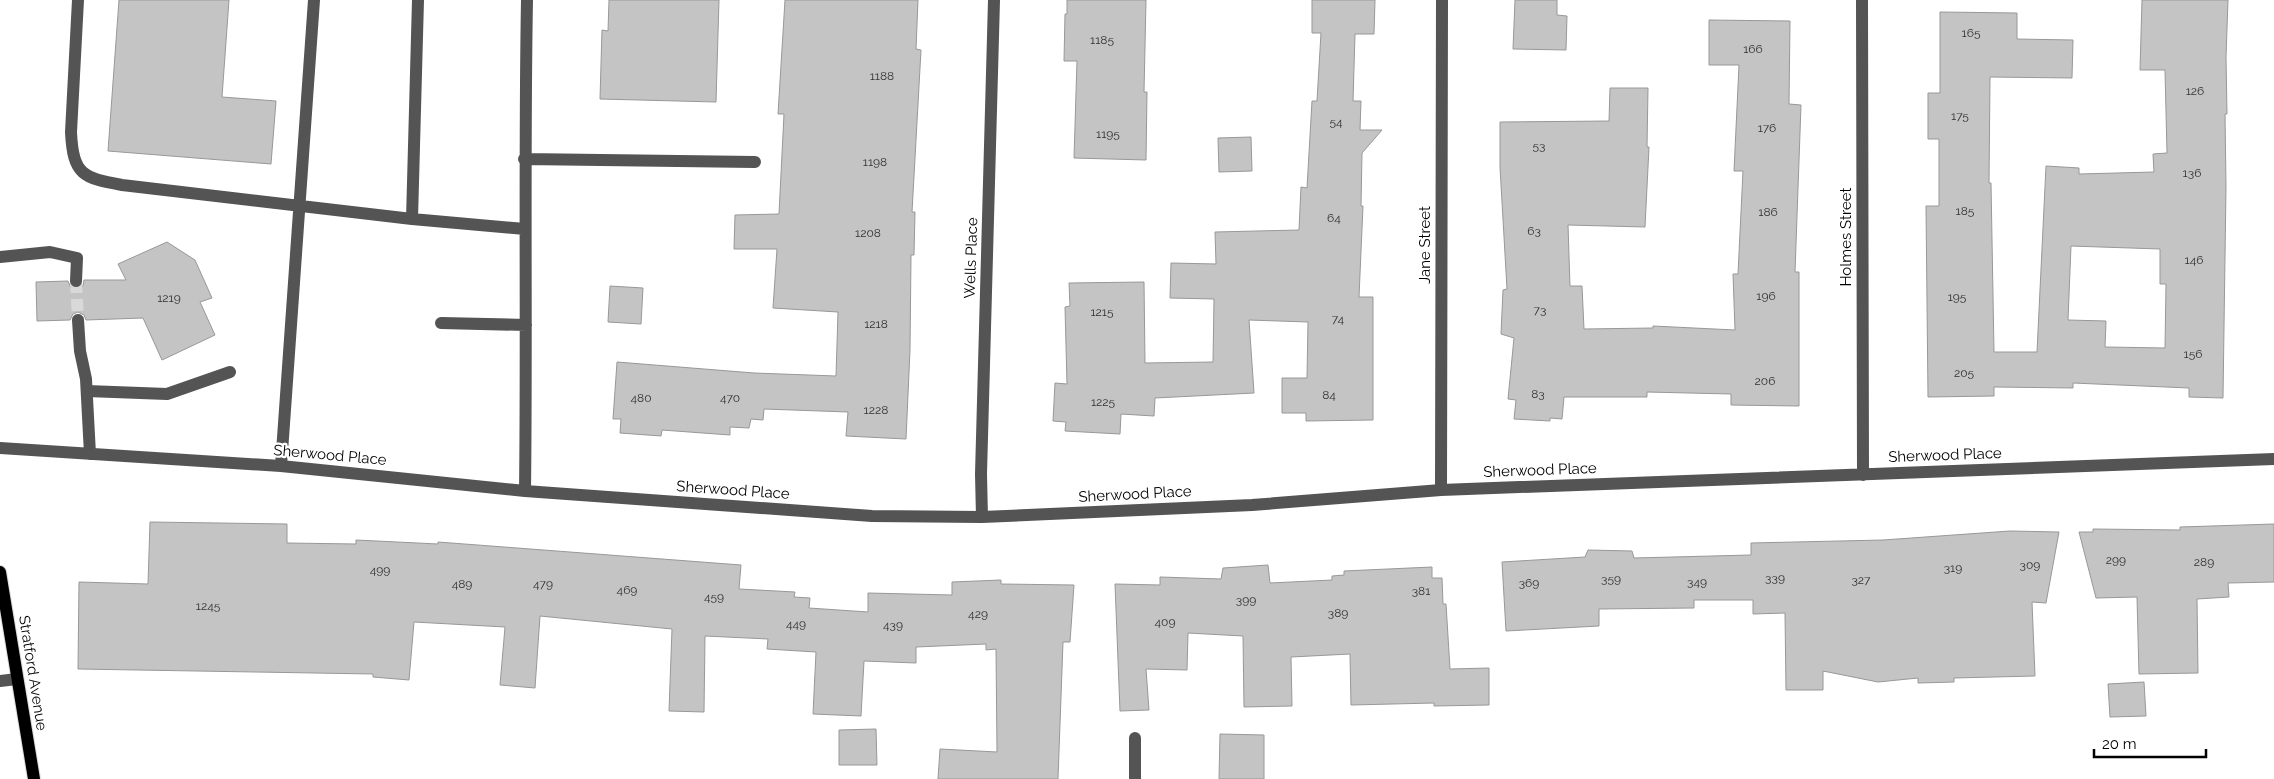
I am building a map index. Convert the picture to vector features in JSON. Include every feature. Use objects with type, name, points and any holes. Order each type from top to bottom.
[{"type":"main road","name":"Stratford Avenue","points":[[0,572],[34,779]]},
{"type":"street","points":[[78,0],[71,132],[72,154],[80,171],[93,179],[122,185],[301,207],[525,229]]},
{"type":"street","points":[[281,466],[301,207],[314,0]]},
{"type":"street","points":[[412,219],[418,0]]},
{"type":"street","points":[[525,491],[524,159],[527,0]]},
{"type":"street","name":"Wells Place","points":[[982,517],[981,474],[994,0]]},
{"type":"street","name":"Jane Street","points":[[1441,490],[1442,0]]},
{"type":"street","name":"Holmes Street","points":[[1862,0],[1863,475]]},
{"type":"street","points":[[524,159],[755,162]]},
{"type":"street","points":[[0,257],[50,252],[77,258],[76,281]]},
{"type":"street","points":[[78,320],[80,352],[87,391],[90,454]]},
{"type":"street","points":[[441,323],[526,325]]},
{"type":"street","points":[[87,391],[167,394],[230,372]]},
{"type":"street","name":"Sherwood Place","points":[[0,448],[281,466],[525,491],[872,516],[982,517],[1252,505],[1441,490],[2274,459]]},
{"type":"street","points":[[0,681],[17,679]]},
{"type":"street","points":[[1135,738],[1135,779]]},
{"type":"building","points":[[119,0],[229,0],[222,97],[276,101],[271,164],[108,151]]},
{"type":"building","points":[[609,0],[719,0],[716,102],[600,99],[602,30],[608,31]]},
{"type":"building","points":[[785,0],[918,0],[916,49],[921,50],[912,212],[915,212],[914,255],[911,255],[910,350],[906,439],[846,436],[848,412],[764,409],[763,420],[751,419],[749,428],[730,427],[730,435],[662,430],[661,436],[620,433],[621,419],[613,419],[617,362],[754,373],[836,376],[838,312],[773,308],[777,249],[734,249],[735,215],[779,214],[784,114],[778,114]]},
{"type":"building","points":[[1067,0],[1146,0],[1144,92],[1147,92],[1146,160],[1074,158],[1077,61],[1064,61]]},
{"type":"building","points":[[1312,0],[1375,0],[1374,34],[1355,34],[1353,101],[1361,101],[1360,130],[1382,130],[1362,153],[1361,206],[1363,206],[1359,297],[1373,297],[1373,420],[1306,421],[1306,413],[1282,413],[1282,378],[1307,378],[1308,322],[1249,320],[1254,393],[1155,398],[1154,416],[1121,414],[1120,434],[1065,431],[1066,422],[1053,421],[1055,383],[1067,384],[1065,307],[1070,306],[1069,283],[1144,282],[1145,363],[1213,362],[1214,299],[1170,298],[1171,263],[1216,264],[1215,232],[1299,230],[1301,187],[1307,188],[1312,101],[1317,101],[1321,33],[1312,33]]},
{"type":"building","points":[[1515,0],[1557,0],[1557,15],[1567,16],[1566,50],[1513,49]]},
{"type":"building","points":[[2142,0],[2228,0],[2227,114],[2225,114],[2226,187],[2223,398],[2189,397],[2189,388],[2073,383],[2073,388],[1994,387],[1994,396],[1928,397],[1926,206],[1939,206],[1939,139],[1928,139],[1928,93],[1940,93],[1940,12],[2017,13],[2017,39],[2073,40],[2072,78],[1990,77],[1989,183],[1991,183],[1994,352],[2037,352],[2046,166],[2079,168],[2079,174],[2154,172],[2153,154],[2167,153],[2165,70],[2140,70]],"holes":[[[2071,246],[2160,249],[2160,284],[2166,284],[2165,348],[2105,347],[2106,321],[2068,320]]]},
{"type":"building","points":[[1709,20],[1790,21],[1789,104],[1801,105],[1795,272],[1799,272],[1799,406],[1731,405],[1731,394],[1647,392],[1647,397],[1564,397],[1562,419],[1550,418],[1550,421],[1514,419],[1516,400],[1508,399],[1514,338],[1501,334],[1503,290],[1507,289],[1500,167],[1500,122],[1609,121],[1610,88],[1648,88],[1647,147],[1649,147],[1645,227],[1568,225],[1570,286],[1582,286],[1584,329],[1653,328],[1653,326],[1735,330],[1733,274],[1738,274],[1743,171],[1734,171],[1739,65],[1709,65]]},
{"type":"building","points":[[1251,137],[1252,171],[1219,172],[1218,138]]},
{"type":"building","points":[[167,242],[195,260],[212,298],[200,302],[215,335],[162,360],[143,318],[86,320],[84,315],[78,312],[73,314],[70,320],[37,321],[36,282],[68,281],[71,288],[76,289],[83,286],[84,280],[126,280],[118,264]]},
{"type":"building","points":[[610,286],[643,288],[641,324],[608,322]]},
{"type":"building","points":[[150,522],[287,524],[287,543],[356,544],[356,540],[438,544],[438,542],[741,565],[739,589],[795,592],[794,597],[810,598],[809,608],[868,612],[868,593],[952,595],[952,582],[1001,580],[1001,584],[1074,585],[1070,642],[1063,642],[1058,779],[938,779],[940,749],[997,752],[996,649],[986,650],[986,644],[916,647],[916,663],[864,661],[861,716],[813,714],[816,652],[767,649],[768,639],[705,636],[704,712],[669,711],[672,629],[540,616],[535,688],[500,685],[505,627],[414,622],[409,680],[373,677],[373,674],[78,669],[79,582],[148,584]]},
{"type":"building","points":[[2274,524],[2274,582],[2228,583],[2229,597],[2197,599],[2198,673],[2139,674],[2137,597],[2096,598],[2079,532],[2093,532],[2093,529],[2180,530],[2180,527]]},
{"type":"building","points":[[2010,531],[2059,532],[2046,603],[2032,602],[2035,676],[1954,678],[1954,682],[1918,683],[1918,678],[1878,682],[1823,671],[1823,690],[1786,690],[1785,613],[1753,614],[1753,600],[1694,600],[1694,608],[1599,609],[1599,626],[1506,631],[1502,562],[1585,557],[1588,550],[1632,551],[1634,558],[1751,555],[1751,543],[1883,540]]},
{"type":"building","points":[[1268,565],[1270,583],[1332,580],[1332,576],[1344,575],[1344,571],[1432,567],[1432,578],[1442,578],[1443,604],[1446,604],[1450,669],[1489,668],[1489,705],[1434,706],[1434,703],[1351,705],[1350,654],[1291,657],[1292,706],[1244,707],[1243,636],[1188,633],[1187,670],[1146,669],[1149,710],[1120,711],[1115,584],[1160,585],[1160,577],[1221,579],[1223,568]]},
{"type":"building","points":[[2144,682],[2146,716],[2110,717],[2108,684]]},
{"type":"building","points":[[876,729],[877,765],[839,765],[839,730]]},
{"type":"building","points":[[1220,734],[1264,735],[1264,779],[1219,779]]},
{"type":"tunnel","points":[[76,281],[78,320]]}]
